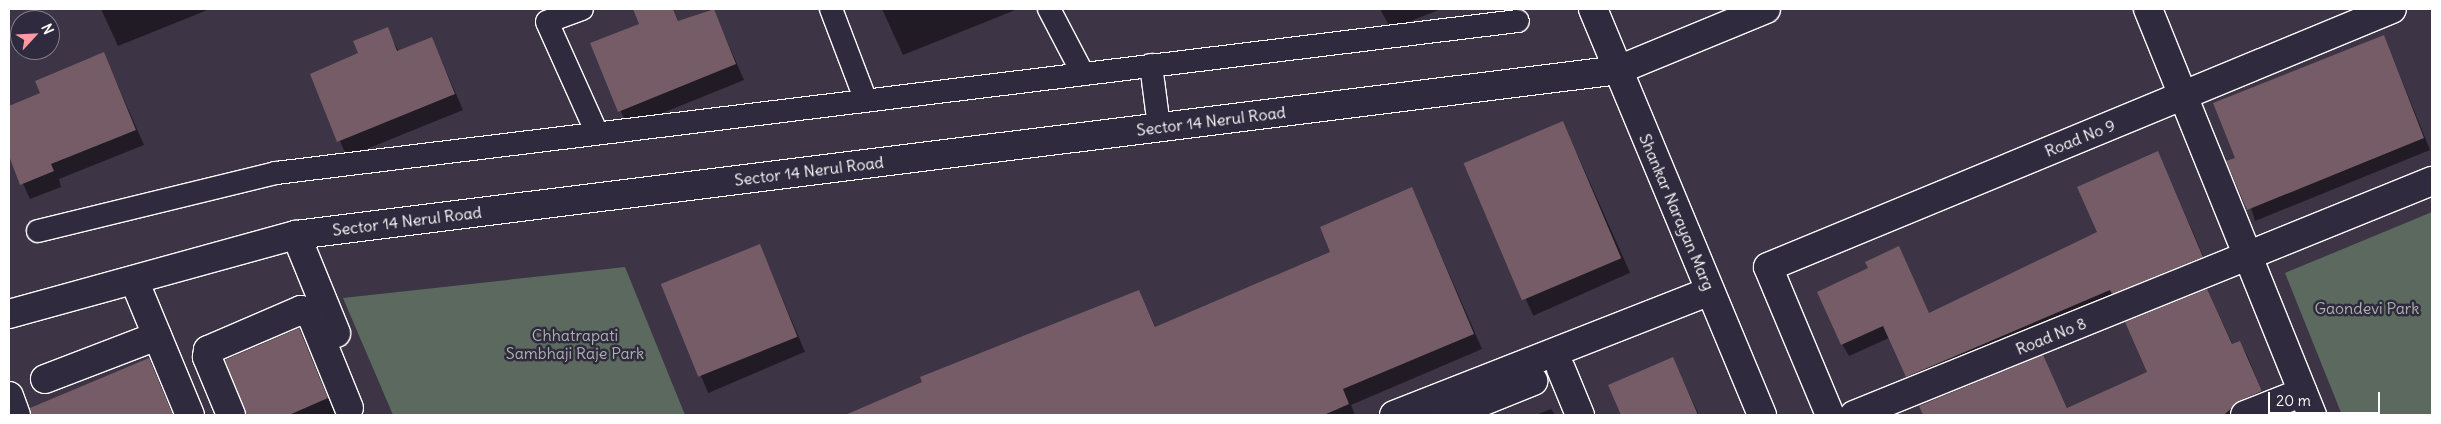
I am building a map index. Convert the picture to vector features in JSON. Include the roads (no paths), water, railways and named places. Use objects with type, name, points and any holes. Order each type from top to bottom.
[{"type":"street","name":"Shankar Narayan Marg","points":[[1593,9],[1762,415]]},
{"type":"street","name":"Sector 14 Nerul Road","points":[[9,314],[296,235],[1618,70],[1766,9]]},
{"type":"street","points":[[2148,9],[2308,404],[2246,415]]},
{"type":"street","name":"Road No 9","points":[[1830,415],[1768,267],[2392,9]]},
{"type":"street","name":"Road No 8","points":[[1854,415],[2432,181]]},
{"type":"street","points":[[296,235],[353,410]]},
{"type":"street","points":[[134,280],[190,415]]},
{"type":"street","points":[[1394,415],[1710,291]]},
{"type":"street","points":[[231,415],[207,357],[208,350],[301,310],[312,317],[353,410]]},
{"type":"street","points":[[1458,414],[1678,322]]},
{"type":"street","points":[[45,379],[157,336]]},
{"type":"street","points":[[1561,370],[1580,415]]},
{"type":"street","points":[[9,396],[16,415]]},
{"type":"lane","points":[[582,9],[546,22],[597,133]]},
{"type":"lane","points":[[830,9],[866,100]]},
{"type":"lane","points":[[1049,9],[1083,74]]},
{"type":"lane","points":[[38,231],[276,173],[1518,20]]},
{"type":"lane","points":[[1151,65],[1159,128]]},
{"type":"park label","name":"Gaondevi Park","points":[[2367,308]]},
{"type":"park label","name":"Chhatrapati Sambhaji Raje Park","points":[[575,344]]}]
